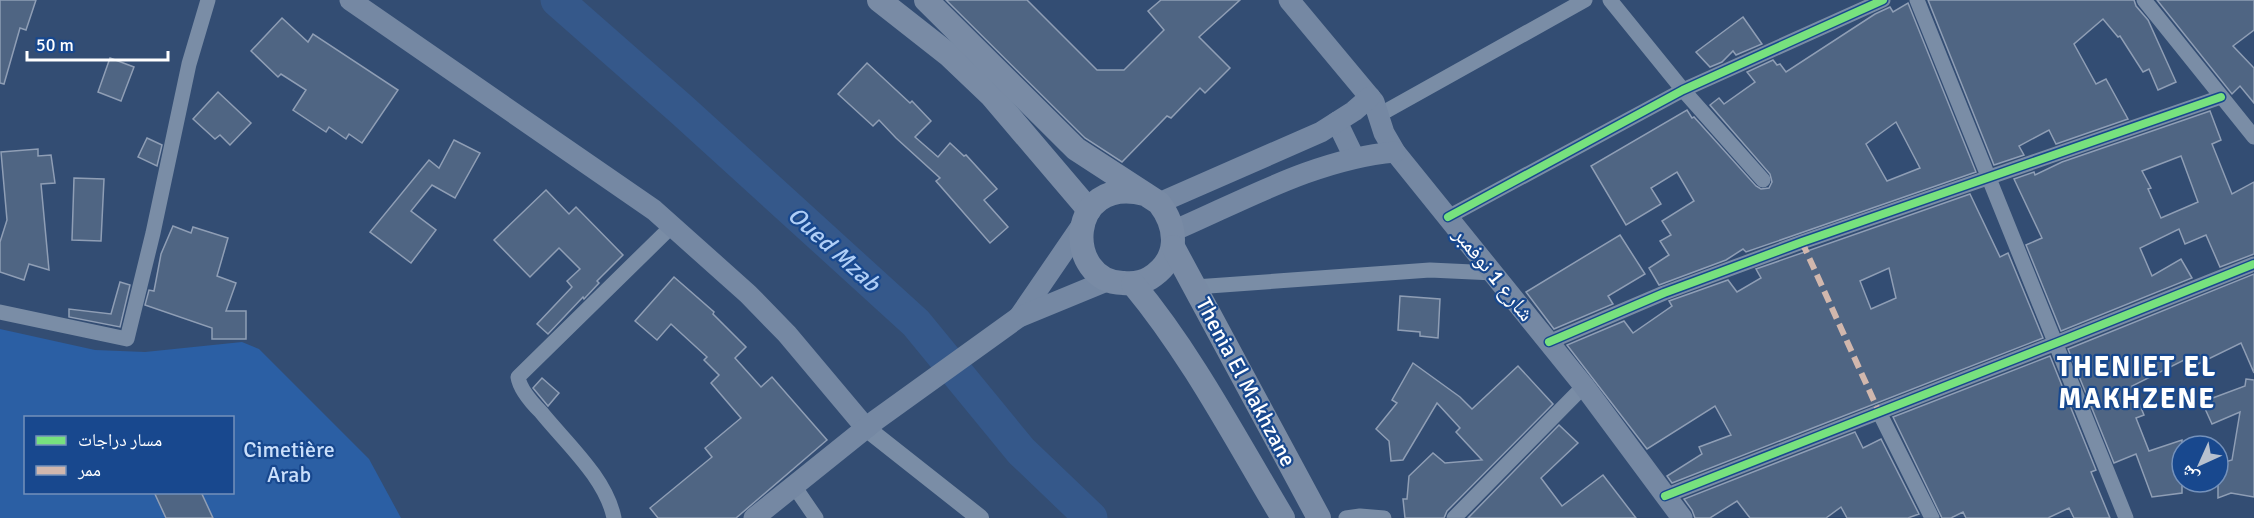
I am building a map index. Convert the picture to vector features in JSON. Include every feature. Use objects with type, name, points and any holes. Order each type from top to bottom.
[{"type":"main road","points":[[350,0],[644,203],[748,294],[871,424]]},
{"type":"main road","points":[[879,0],[949,55],[991,95],[1085,218]]},
{"type":"main road","points":[[926,0],[1076,150],[1152,199],[1168,216],[1173,239],[1168,260],[1159,271],[1133,284],[1109,280],[1093,269],[1084,256],[1080,240],[1085,218]]},
{"type":"main road","name":"شارع 1 نوفمبر","points":[[1289,0],[1374,106],[1384,133],[1395,152],[1584,386],[1682,518]]},
{"type":"main road","points":[[1013,321],[1100,199],[1114,192],[1130,191],[1152,199],[1304,140],[1374,106]]},
{"type":"main road","points":[[1337,122],[1354,157]]},
{"type":"main road","points":[[1173,239],[1319,168],[1354,157],[1395,152]]},
{"type":"main road","name":"Thenia El Makhzane","points":[[1173,239],[1195,287],[1319,518]]},
{"type":"main road","points":[[754,518],[871,424],[1013,321],[1109,280]]},
{"type":"main road","points":[[1133,284],[1164,320],[1184,350],[1282,518]]},
{"type":"street","points":[[0,312],[127,339],[153,233],[189,64],[208,0]]},
{"type":"street","points":[[1374,106],[1585,0]]},
{"type":"street","points":[[1610,0],[1683,90],[1763,180]]},
{"type":"street","points":[[1448,217],[1683,90],[1883,0]]},
{"type":"street","points":[[1917,0],[2126,518]]},
{"type":"street","points":[[2144,0],[2254,137]]},
{"type":"street","points":[[1549,342],[1706,278],[1802,242],[2221,97]]},
{"type":"street","points":[[614,518],[605,490],[534,404],[522,388],[518,377],[671,227]]},
{"type":"street","points":[[1665,496],[2056,344],[2254,264]]},
{"type":"street","points":[[1195,287],[1430,270],[1494,273]]},
{"type":"street","points":[[1454,518],[1584,386]]},
{"type":"street","points":[[1879,412],[1932,518]]},
{"type":"street","points":[[871,424],[980,518]]},
{"type":"street","points":[[794,486],[816,518]]},
{"type":"street","points":[[1346,518],[1360,516],[1384,518]]},
{"type":"green space","name":"Cimetière Arab","points":[[0,329],[95,350],[145,352],[242,342],[259,349],[369,459],[401,518],[0,518]]},
{"type":"building","points":[[0,0],[36,0],[26,30],[20,28],[4,84],[0,83]]},
{"type":"building","points":[[946,0],[1027,0],[1097,70],[1124,70],[1164,30],[1148,11],[1161,0],[1240,0],[1199,37],[1230,68],[1205,93],[1200,88],[1171,118],[1167,116],[1122,162],[1085,138]]},
{"type":"building","points":[[1928,0],[2134,0],[2136,6],[2148,20],[2176,82],[2158,90],[2149,69],[2143,72],[2120,36],[2118,37],[2103,19],[2074,44],[2096,84],[2106,79],[2128,119],[2056,144],[2049,130],[2019,146],[2024,155],[1994,165]]},
{"type":"building","points":[[2157,0],[2254,0],[2254,30],[2233,46],[2254,68],[2254,103],[2240,86],[2232,94]]},
{"type":"building","points":[[1908,3],[1976,172],[1746,252],[1743,249],[1726,260],[1659,285],[1649,268],[1669,255],[1660,241],[1671,235],[1662,221],[1694,201],[1677,172],[1651,188],[1661,204],[1626,225],[1591,166],[1687,110],[1756,186],[1761,189],[1769,188],[1772,182],[1770,174],[1710,105],[1719,98],[1724,104],[1755,82],[1747,72],[1773,60],[1777,65],[1780,64],[1786,72],[1875,14],[1890,7],[1893,12]],"holes":[[[1896,122],[1920,168],[1887,181],[1866,144]]]},
{"type":"building","points":[[1743,17],[1762,44],[1736,55],[1733,51],[1722,62],[1710,67],[1696,52]]},
{"type":"building","points":[[282,18],[308,42],[313,34],[398,90],[362,143],[349,134],[346,139],[329,127],[326,132],[293,110],[306,90],[281,74],[278,77],[251,51]]},
{"type":"building","points":[[110,58],[134,67],[121,101],[98,92]]},
{"type":"building","points":[[867,63],[910,103],[912,101],[931,121],[915,137],[938,157],[950,143],[964,156],[966,155],[997,189],[984,200],[1008,227],[990,243],[936,181],[940,178],[879,120],[873,126],[838,94]]},
{"type":"building","points":[[218,92],[251,123],[230,145],[220,135],[215,139],[193,119]]},
{"type":"building","points":[[2210,111],[2221,140],[2212,144],[2232,194],[2254,182],[2254,254],[2220,267],[2206,235],[2185,244],[2179,229],[2140,248],[2152,276],[2181,259],[2192,278],[2061,331],[2026,245],[2042,238],[2014,179],[2034,172],[2035,175],[2062,162]],"holes":[[[2181,156],[2198,202],[2161,218],[2148,189],[2151,188],[2142,171]]]},
{"type":"building","points":[[147,138],[162,145],[157,166],[138,157]]},
{"type":"building","points":[[454,140],[480,153],[455,198],[432,185],[411,211],[436,230],[411,263],[370,232],[429,160],[439,168]]},
{"type":"building","points":[[38,149],[38,156],[51,155],[55,183],[41,184],[49,270],[29,264],[24,280],[0,272],[0,242],[7,220],[1,152]]},
{"type":"building","points":[[74,178],[104,179],[101,241],[72,240]]},
{"type":"building","points":[[546,190],[569,214],[576,207],[623,255],[597,281],[599,283],[584,299],[583,297],[548,334],[537,324],[572,287],[567,281],[580,269],[559,248],[530,277],[494,240]]},
{"type":"building","points":[[1970,194],[2000,257],[2008,253],[2043,338],[1672,483],[1667,476],[1702,454],[1699,447],[1731,435],[1715,406],[1647,449],[1567,345],[1624,321],[1633,333],[1672,306],[1669,301],[1728,280],[1737,292],[1761,278],[1756,269]],"holes":[[[1889,268],[1896,298],[1871,309],[1860,281]]]},
{"type":"building","points":[[173,226],[191,233],[193,227],[228,238],[217,276],[236,283],[226,311],[246,311],[246,339],[212,339],[212,328],[145,305],[149,290],[154,291],[161,254]]},
{"type":"building","points":[[1620,235],[1645,274],[1608,296],[1613,304],[1554,329],[1526,292]]},
{"type":"building","points":[[2254,274],[2254,373],[2241,343],[2192,367],[2188,358],[2132,386],[2144,415],[2136,418],[2149,451],[2170,444],[2170,494],[2174,494],[2152,497],[2136,454],[2114,463],[2068,349]]},
{"type":"building","points":[[674,277],[714,312],[713,314],[746,347],[735,358],[761,387],[772,377],[827,440],[736,518],[658,518],[650,508],[712,457],[705,448],[741,418],[711,383],[719,375],[704,360],[707,357],[671,324],[657,340],[635,321]]},
{"type":"building","points":[[120,282],[130,285],[120,327],[69,317],[69,309],[111,314]]},
{"type":"building","points":[[1400,296],[1440,299],[1438,338],[1420,336],[1420,332],[1398,330]]},
{"type":"building","points":[[2050,356],[2096,470],[2091,472],[2110,518],[2074,518],[2069,508],[2048,518],[1966,518],[1963,512],[1951,518],[1942,518],[1893,417]]},
{"type":"building","points":[[1413,363],[1460,397],[1472,409],[1518,366],[1553,404],[1447,511],[1444,518],[1405,518],[1403,499],[1407,499],[1409,476],[1433,453],[1445,463],[1482,460],[1456,432],[1460,428],[1437,403],[1403,460],[1391,461],[1389,441],[1376,429],[1397,403],[1392,400]]},
{"type":"building","points":[[542,378],[559,393],[548,406],[533,388]]},
{"type":"building","points":[[2246,379],[2254,380],[2254,497],[2230,493],[2230,461],[2232,460],[2240,412],[2212,424],[2202,402],[2245,386]]},
{"type":"building","points":[[1559,425],[1578,443],[1541,478],[1562,506],[1603,475],[1636,518],[1468,518]]},
{"type":"building","points":[[1855,432],[1863,448],[1881,439],[1919,514],[1908,518],[1847,518],[1841,507],[1826,518],[1750,518],[1737,501],[1710,518],[1695,518],[1684,499]]},
{"type":"building","points":[[155,494],[202,494],[213,518],[166,518]]},
{"type":"waterway","name":"Oued Mzab","points":[[557,0],[682,110],[916,323],[1021,451],[1091,518]]},
{"type":"marked path","points":[[1802,242],[1879,412]]},
{"type":"cycle path","points":[[1448,217],[1683,90],[1883,0]]},
{"type":"cycle path","points":[[1549,342],[1664,293],[1802,242],[2221,97]]},
{"type":"cycle path","points":[[1665,496],[2254,264]]},
{"type":"district","name":"THENIET EL MAKHZENE","points":[[2137,383]]}]
